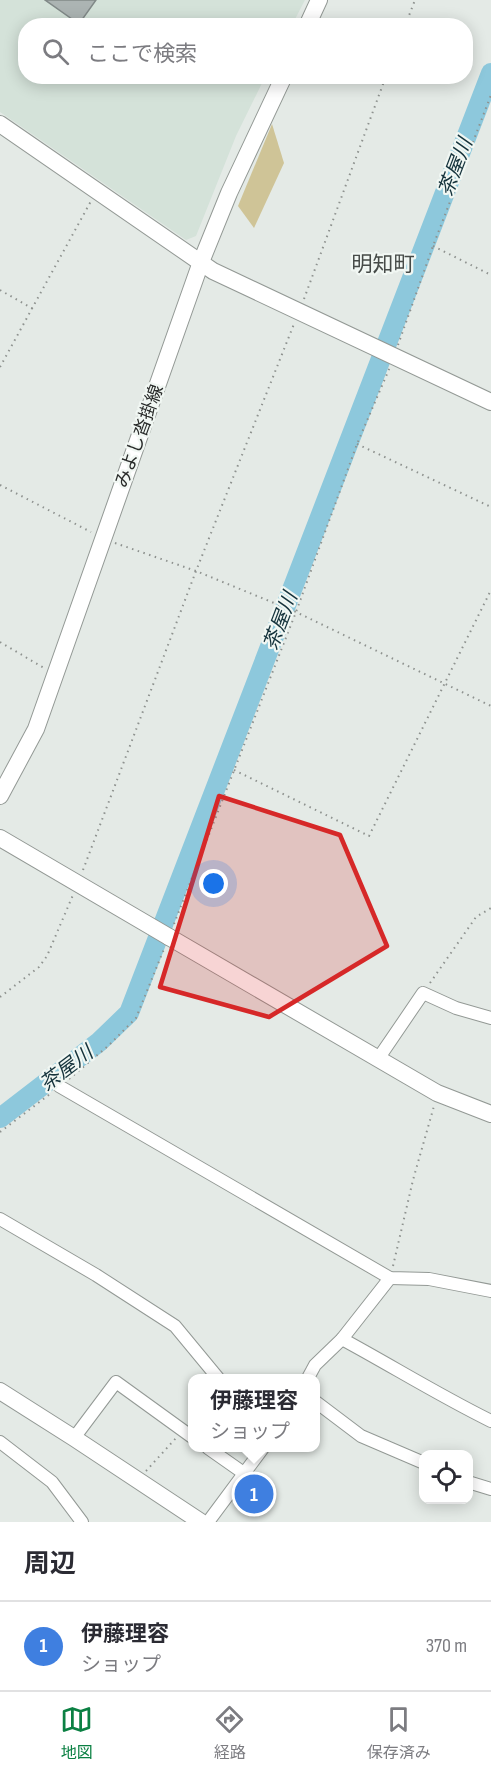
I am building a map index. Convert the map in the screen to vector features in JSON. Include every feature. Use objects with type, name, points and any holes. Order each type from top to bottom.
[{"type":"street","points":[[311,18],[319,0]]},
{"type":"street","name":"みよし沓掛線","points":[[0,796],[36,729],[201,262],[280,84]]},
{"type":"street","points":[[0,124],[213,270],[491,402]]},
{"type":"street","points":[[0,838],[437,1093],[491,1114]]},
{"type":"street","points":[[378,1059],[423,993],[456,1008],[491,1018]]},
{"type":"street","points":[[60,1086],[390,1278],[429,1279],[491,1291]]},
{"type":"street","points":[[0,1219],[96,1275],[175,1326],[215,1374]]},
{"type":"street","points":[[310,1374],[315,1365],[342,1339],[390,1278]]},
{"type":"street","points":[[342,1339],[441,1396],[491,1421]]},
{"type":"street","points":[[74,1437],[116,1382],[187,1433]]},
{"type":"street","points":[[0,1391],[74,1437],[201,1522]]},
{"type":"street","points":[[320,1406],[361,1436],[419,1461]]},
{"type":"street","points":[[0,1442],[52,1482],[82,1522]]},
{"type":"street","points":[[214,1452],[245,1474]]},
{"type":"street","points":[[208,1522],[261,1452]]},
{"type":"street","points":[[473,1484],[491,1489]]},
{"type":"path","points":[[408,18],[415,0]]},
{"type":"path","points":[[0,997],[39,967],[47,957],[78,883],[196,571],[299,312],[383,84]]},
{"type":"path","points":[[0,1132],[108,1046],[136,1018],[296,612],[389,354],[491,95]]},
{"type":"path","points":[[0,367],[97,191]]},
{"type":"path","points":[[433,246],[491,275]]},
{"type":"path","points":[[0,290],[33,309]]},
{"type":"path","points":[[357,444],[491,507]]},
{"type":"path","points":[[0,485],[103,538],[196,571],[296,612],[491,706]]},
{"type":"path","points":[[234,770],[369,836],[491,590]]},
{"type":"path","points":[[0,642],[55,674]]},
{"type":"path","points":[[423,993],[476,917],[491,908]]},
{"type":"path","points":[[390,1278],[413,1180],[437,1093]]},
{"type":"path","points":[[138,1479],[187,1433]]},
{"type":"highlighted area","points":[[219,796],[340,835],[387,946],[269,1017],[160,987]]},
{"type":"shaded area","points":[[0,0],[305,0],[296,18],[18,18],[18,84],[262,84],[236,136],[196,236],[186,240],[0,112]]},
{"type":"shaded area","points":[[272,124],[284,163],[254,228],[238,206]]},
{"type":"building","points":[[45,0],[96,0],[83,18],[70,18]]},
{"type":"waterway","name":"茶屋川","points":[[0,1118],[99,1042],[129,1013],[491,73]]},
{"type":"place","name":"伊藤理容","points":[[254,1494]]},
{"type":"district","name":"明知町","points":[[383,264]]}]
